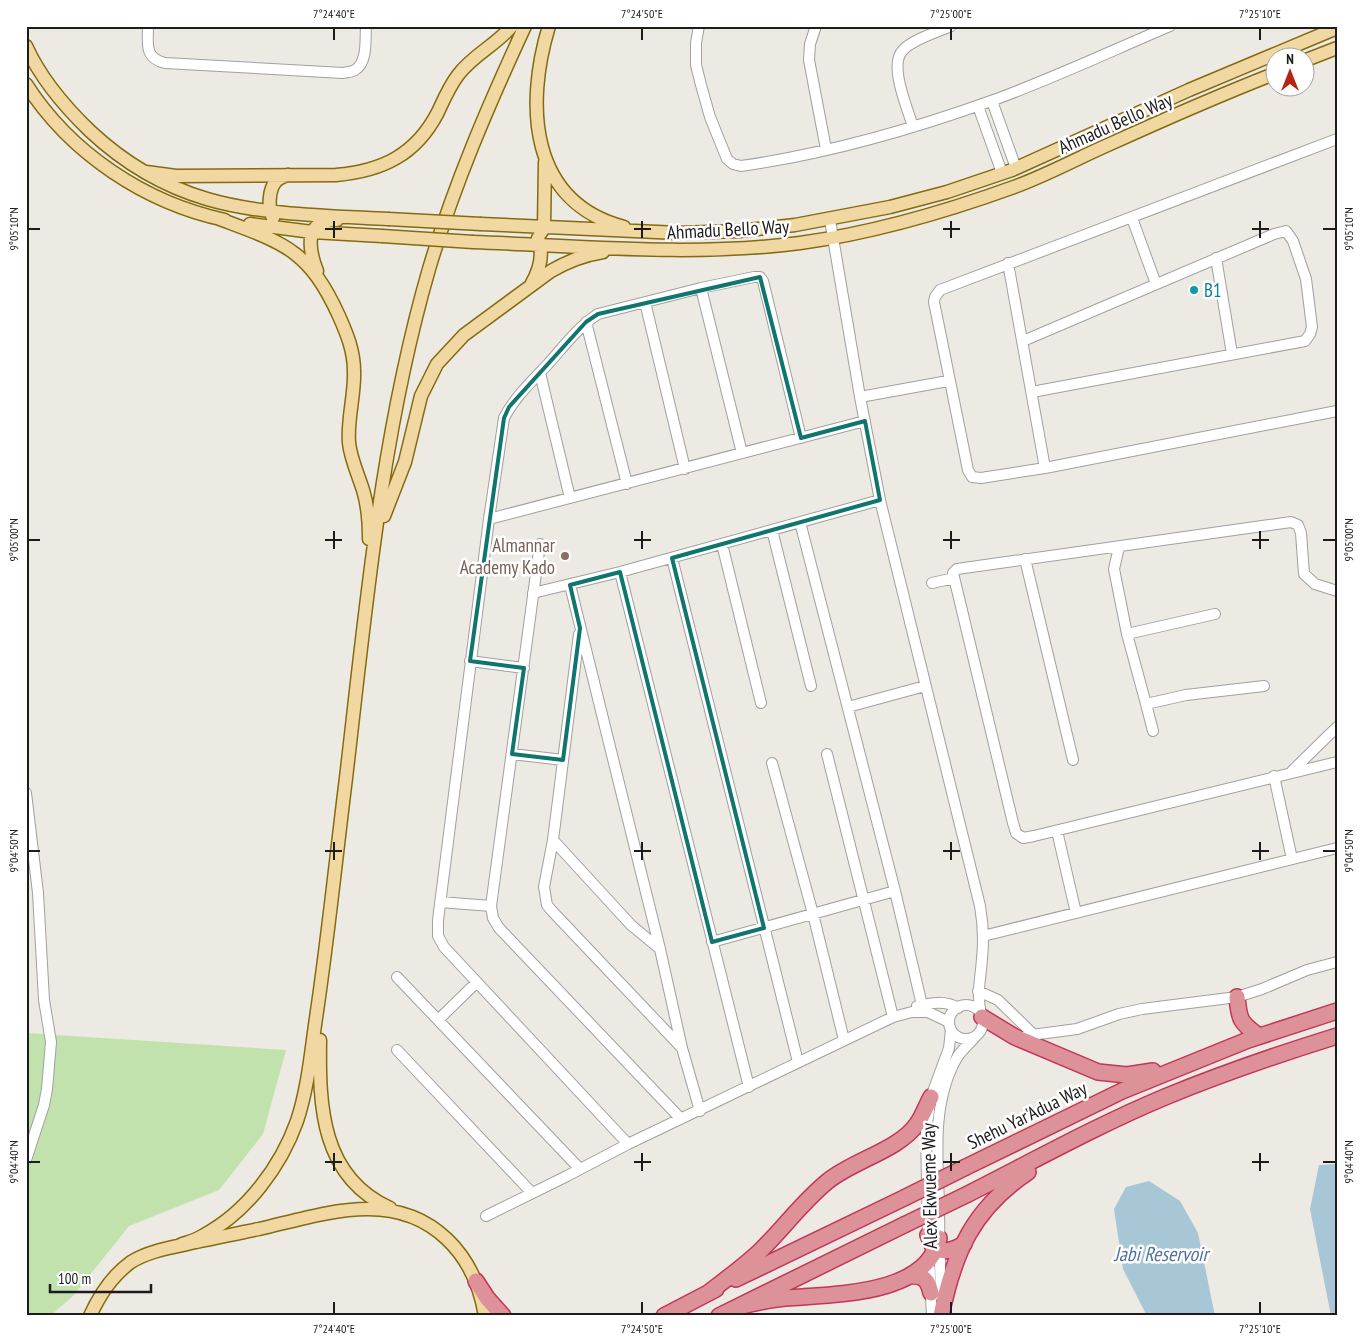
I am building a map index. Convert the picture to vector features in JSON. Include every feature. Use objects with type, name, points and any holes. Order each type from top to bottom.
[{"type":"highway","points":[[1237,997],[1239,1017],[1249,1030],[1259,1036]]},
{"type":"highway","name":"Shehu Yar'Adua Way","points":[[664,1316],[1098,1102],[1259,1036],[1337,1011]]},
{"type":"highway","points":[[981,1015],[1015,1037],[1089,1069],[1117,1075],[1142,1073],[1205,1057]]},
{"type":"highway","points":[[719,1316],[1074,1140],[1163,1098],[1274,1056],[1337,1036]]},
{"type":"highway","points":[[708,1293],[758,1253],[828,1181],[852,1165],[893,1145],[911,1131],[917,1124],[931,1097]]},
{"type":"highway","points":[[942,1316],[950,1277],[964,1244],[982,1212],[1018,1179],[1074,1140]]},
{"type":"highway","points":[[910,1276],[935,1246],[952,1250],[964,1244]]},
{"type":"highway","points":[[738,1307],[772,1299],[860,1292],[910,1276],[924,1277],[929,1284],[931,1293]]},
{"type":"highway","points":[[476,1281],[487,1298],[503,1316]]},
{"type":"main road","points":[[146,172],[176,176],[288,175],[353,173],[378,168],[400,156],[424,135],[451,85],[466,65],[494,44],[512,26]]},
{"type":"main road","points":[[93,1310],[108,1286],[131,1263],[142,1257],[202,1237],[235,1212],[268,1177],[284,1150],[298,1120],[321,989],[375,539],[404,371],[429,270],[455,189],[486,110],[525,26]]},
{"type":"main road","points":[[529,287],[540,265],[540,237],[546,180],[544,158],[537,128],[537,84],[540,62],[550,26]]},
{"type":"main road","name":"Ahmadu Bello Way","points":[[540,237],[739,231],[830,220],[890,207],[947,192],[1016,168],[1189,90],[1337,28]]},
{"type":"main road","name":"Ahmadu Bello Way","points":[[26,46],[60,98],[79,121],[116,154],[172,186],[208,199],[270,210],[520,227],[540,237],[644,248],[683,250],[743,248],[834,237],[892,225],[944,210],[1016,186],[1194,106],[1266,77]]},
{"type":"main road","points":[[1316,56],[1337,48]]},
{"type":"main road","points":[[26,84],[61,129],[91,156],[116,174],[164,200],[272,238],[287,246],[301,257],[320,281]]},
{"type":"main road","points":[[544,158],[562,187],[588,211],[614,224],[651,233]]},
{"type":"main road","points":[[288,175],[279,179],[273,185],[270,195],[270,210],[276,222],[295,230]]},
{"type":"main road","points":[[217,218],[245,224],[312,232],[479,242],[540,237]]},
{"type":"main road","points":[[368,596],[368,516],[363,490],[350,454],[349,440],[354,360],[345,330],[320,281],[310,251],[312,232],[316,226],[326,221],[383,219]]},
{"type":"main road","points":[[375,539],[405,462],[421,396],[437,364],[464,335],[566,262],[580,257],[644,248]]},
{"type":"main road","points":[[321,989],[319,1086],[326,1128],[332,1146],[345,1171],[360,1189],[382,1205],[432,1227],[446,1236],[458,1249],[476,1281],[485,1316]]},
{"type":"main road","points":[[180,1245],[339,1212],[368,1209],[401,1213]]},
{"type":"street","points":[[148,26],[150,55],[156,61],[343,73],[356,70],[363,60],[366,26]]},
{"type":"street","points":[[699,26],[696,43],[696,65],[710,117],[727,159],[733,164],[741,166],[886,136],[978,106],[1170,26]]},
{"type":"street","points":[[816,26],[810,44],[809,60],[826,149]]},
{"type":"street","points":[[913,127],[896,71],[897,59],[902,50],[913,42],[952,26]]},
{"type":"street","points":[[992,101],[1016,168]]},
{"type":"street","points":[[978,106],[1002,173]]},
{"type":"street","points":[[1337,139],[940,290],[934,302],[948,380],[968,470],[972,477],[981,478],[1045,468],[1337,411]]},
{"type":"street","points":[[1132,218],[1156,284]]},
{"type":"street","points":[[830,220],[864,421],[880,500],[952,787],[980,906],[983,936],[982,960],[978,980],[982,1027],[976,1036],[960,1038],[950,1026],[928,1012],[898,1015]]},
{"type":"street","points":[[1022,341],[1216,258],[1274,234],[1286,231],[1293,241],[1306,279],[1312,327],[1305,341],[1032,392]]},
{"type":"street","points":[[1216,258],[1232,354]]},
{"type":"street","points":[[1008,263],[1045,468]]},
{"type":"street","points":[[628,1144],[444,947],[438,936],[440,902],[470,661],[504,418],[509,407],[586,322],[598,314],[701,288],[760,277],[763,281],[801,438]]},
{"type":"street","points":[[701,288],[742,453]]},
{"type":"street","points":[[645,302],[685,469]]},
{"type":"street","points":[[586,322],[627,484]]},
{"type":"street","points":[[540,373],[570,498]]},
{"type":"street","points":[[860,397],[948,380]]},
{"type":"street","points":[[489,519],[864,421]]},
{"type":"street","points":[[534,593],[620,572],[880,500]]},
{"type":"street","points":[[800,522],[895,891],[922,1005]]},
{"type":"street","points":[[1337,591],[1315,584],[1304,574],[1301,533],[1298,525],[1291,522],[957,568],[954,570],[954,578],[1016,834],[1023,838],[1337,762]]},
{"type":"street","points":[[772,530],[812,686]]},
{"type":"street","points":[[540,544],[491,906],[493,918],[499,928],[681,1119]]},
{"type":"street","points":[[722,544],[760,703]]},
{"type":"street","points":[[1119,547],[1114,569],[1127,634],[1153,731]]},
{"type":"street","points":[[672,558],[798,1062]]},
{"type":"street","points":[[1025,559],[1073,760]]},
{"type":"street","points":[[620,572],[749,1087]]},
{"type":"street","points":[[932,583],[954,578]]},
{"type":"street","points":[[570,585],[660,949],[682,1048],[700,1111]]},
{"type":"street","points":[[1127,634],[1215,614]]},
{"type":"street","points":[[580,628],[553,840],[544,887],[547,905],[682,1048]]},
{"type":"street","points":[[470,661],[524,668]]},
{"type":"street","points":[[848,707],[926,686]]},
{"type":"street","points":[[1146,704],[1186,695],[1264,686]]},
{"type":"street","points":[[1291,772],[1337,727]]},
{"type":"street","points":[[512,754],[563,760]]},
{"type":"street","points":[[827,754],[864,900],[898,1015]]},
{"type":"street","points":[[772,763],[814,914],[844,1040]]},
{"type":"street","points":[[1274,776],[1292,859]]},
{"type":"street","points":[[26,793],[38,893],[44,1000],[51,1042],[48,1089],[26,1160]]},
{"type":"street","points":[[1057,831],[1076,913]]},
{"type":"street","points":[[553,840],[631,925],[660,949]]},
{"type":"street","points":[[983,936],[1337,848]]},
{"type":"street","points":[[712,942],[895,891]]},
{"type":"street","points":[[440,902],[491,906]]},
{"type":"street","points":[[1015,1037],[1077,1029],[1119,1014],[1142,1009],[1237,997],[1262,989],[1307,970],[1337,962]]},
{"type":"street","points":[[397,977],[580,1169]]},
{"type":"street","points":[[950,1026],[950,1017],[970,998],[978,980]]},
{"type":"street","points":[[438,1020],[477,982]]},
{"type":"street","points":[[978,991],[998,1000],[1034,1034]]},
{"type":"street","points":[[486,1216],[628,1144],[700,1111],[844,1040],[922,1005],[947,1003],[958,1008],[970,1006],[975,1008],[981,1015]]},
{"type":"street","name":"Alex Ekwueme Way","points":[[942,1316],[926,1131],[931,1097],[949,1048],[950,1026]]},
{"type":"street","name":"Alex Ekwueme Way","points":[[932,1316],[931,1293],[935,1246],[937,1145],[942,1098],[952,1069],[959,1056],[976,1036]]},
{"type":"street","points":[[397,1050],[532,1193]]},
{"type":"street","points":[[84,1316],[93,1310]]},
{"type":"highlighted area","points":[[760,277],[801,438],[865,421],[880,500],[672,558],[764,928],[712,942],[620,572],[570,585],[580,628],[563,760],[512,754],[524,668],[470,661],[504,418],[509,407],[586,322],[598,314]]},
{"type":"green space","points":[[26,1033],[286,1050],[263,1134],[219,1190],[129,1226],[73,1296],[50,1316],[26,1316]]},
{"type":"water","points":[[1337,1164],[1337,1316],[1331,1316],[1310,1209],[1319,1165]]},
{"type":"water","name":"Jabi Reservoir","points":[[1149,1181],[1180,1201],[1198,1233],[1215,1316],[1147,1316],[1123,1269],[1114,1209],[1126,1187]]},
{"type":"place","name":"B1","points":[[1194,290]]},
{"type":"place","name":"Almannar Academy Kado","points":[[565,556]]}]
